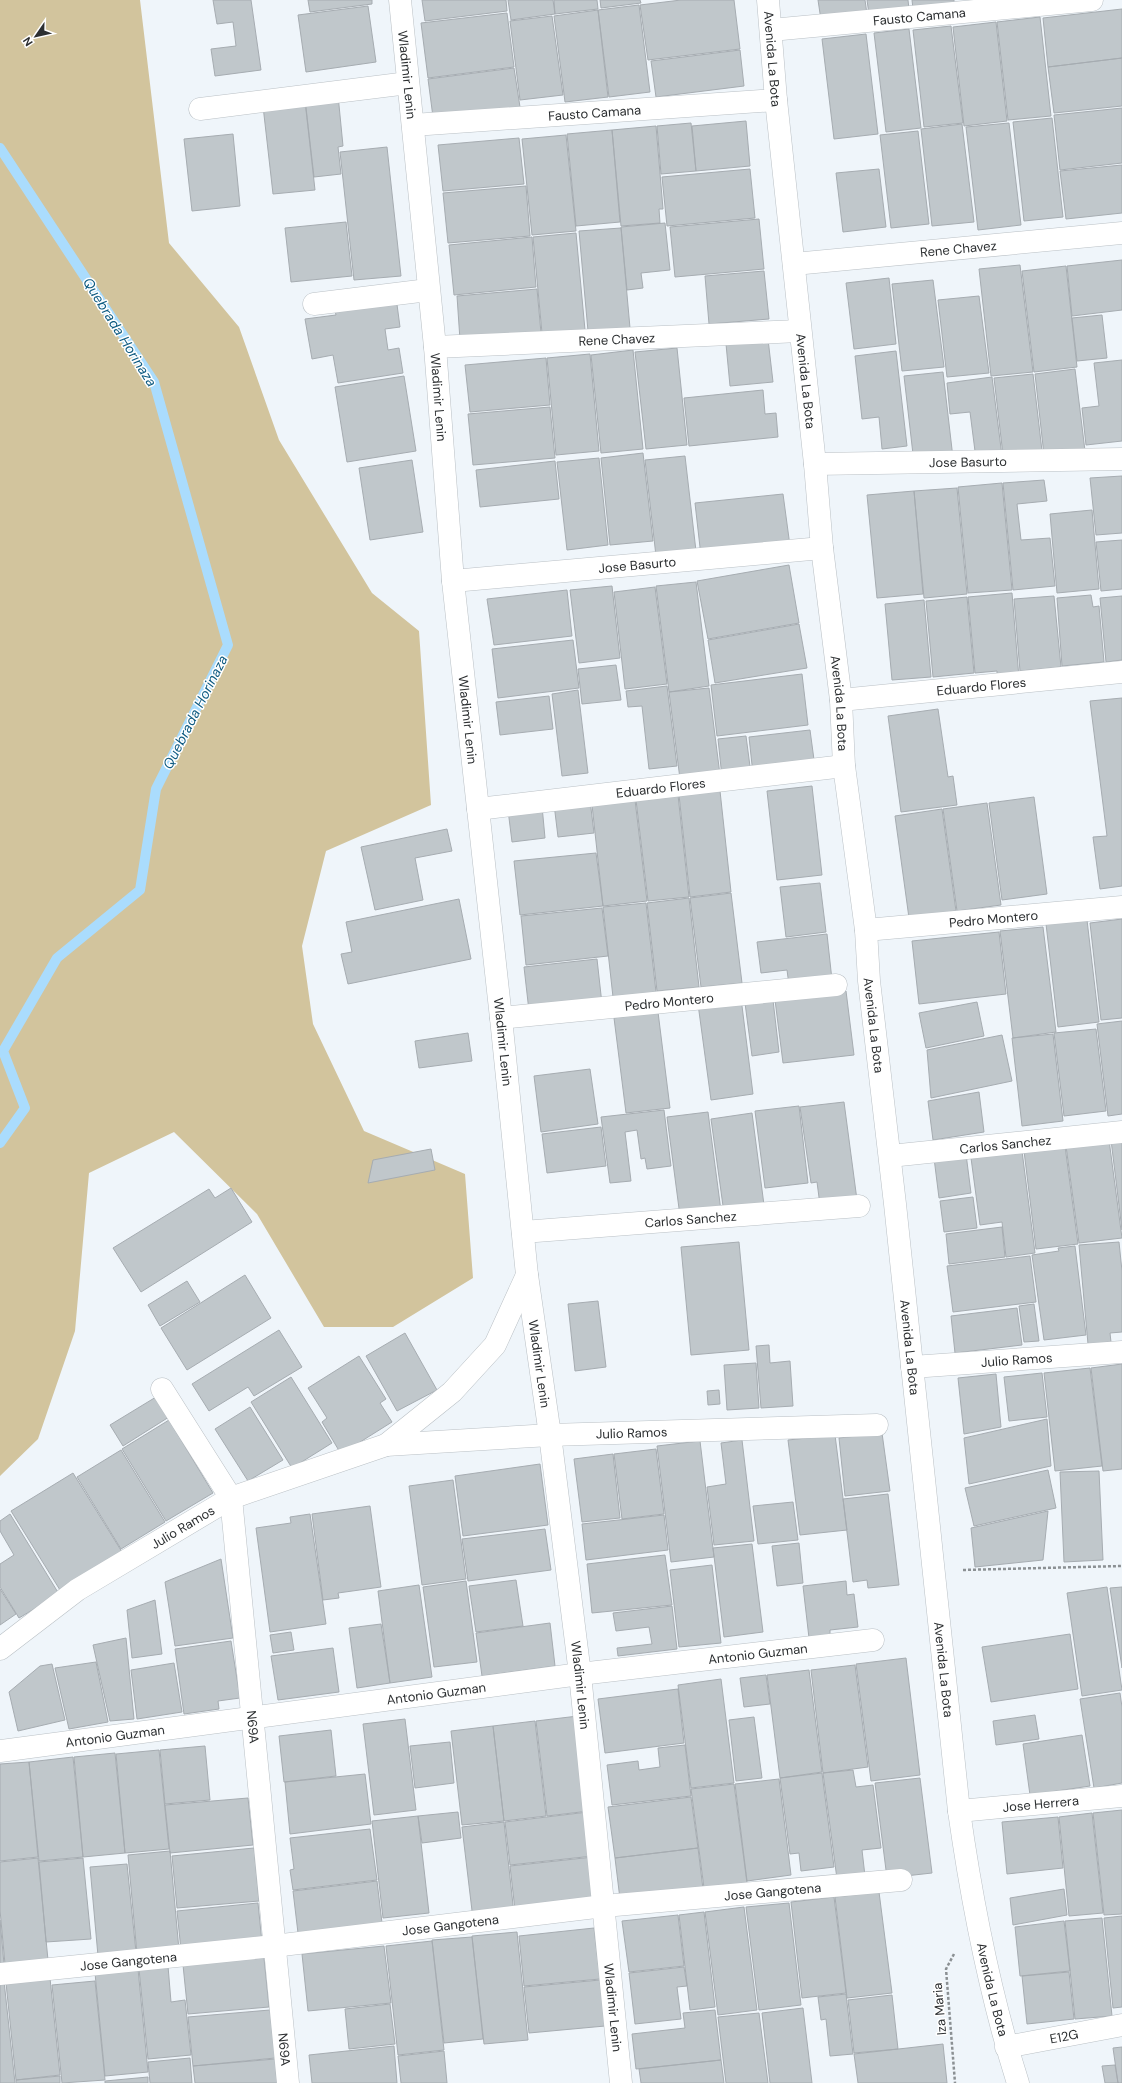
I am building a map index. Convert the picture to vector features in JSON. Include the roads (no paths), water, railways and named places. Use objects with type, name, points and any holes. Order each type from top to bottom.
[{"type":"street","name":"Wladimir Lenin","points":[[400,0],[428,290],[435,347],[453,580],[502,1018],[522,1232],[550,1435],[580,1674],[621,2083]]},
{"type":"street","name":"Avenida La Bota","points":[[768,0],[776,100],[794,264],[799,331],[815,464],[822,548],[841,700],[844,766],[866,930],[869,981],[890,1156],[959,1811],[977,1917],[1006,2047],[1018,2083]]},
{"type":"street","name":"Fausto Camana","points":[[771,30],[1092,0]]},
{"type":"street","points":[[200,109],[408,83]]},
{"type":"street","name":"Fausto Camana","points":[[413,125],[776,100]]},
{"type":"street","name":"Rene Chavez","points":[[794,264],[1122,233]]},
{"type":"street","points":[[314,304],[428,290]]},
{"type":"street","name":"Rene Chavez","points":[[435,347],[799,331]]},
{"type":"street","name":"Jose Basurto","points":[[815,464],[1122,459]]},
{"type":"street","name":"Jose Basurto","points":[[453,580],[822,548]]},
{"type":"street","name":"Eduardo Flores","points":[[841,700],[1122,672]]},
{"type":"street","name":"Eduardo Flores","points":[[478,809],[844,766]]},
{"type":"street","name":"Pedro Montero","points":[[866,930],[1122,907]]},
{"type":"street","name":"Pedro Montero","points":[[502,1018],[836,985]]},
{"type":"street","name":"Carlos Sanchez","points":[[890,1156],[1122,1132]]},
{"type":"street","name":"Carlos Sanchez","points":[[522,1232],[859,1206]]},
{"type":"street","name":"Julio Ramos","points":[[386,1445],[452,1392],[495,1345],[527,1275]]},
{"type":"street","name":"Julio Ramos","points":[[912,1367],[1122,1352]]},
{"type":"street","name":"N69A","points":[[162,1389],[231,1498],[288,2083]]},
{"type":"street","name":"Julio Ramos","points":[[0,1649],[77,1590],[231,1498],[386,1445],[550,1435],[877,1425]]},
{"type":"street","name":"Antonio Guzman","points":[[0,1752],[580,1674],[873,1640]]},
{"type":"street","name":"Jose Herrera","points":[[959,1811],[1122,1796]]},
{"type":"street","name":"Jose Gangotena","points":[[0,1974],[274,1946],[604,1906],[901,1880]]},
{"type":"street","name":"E12G","points":[[1006,2047],[1122,2025]]},
{"type":"waterway","name":"Quebrada Horinaza","points":[[0,148],[154,382],[228,645],[156,789],[140,890],[57,958],[3,1051],[25,1108],[0,1143]]}]
